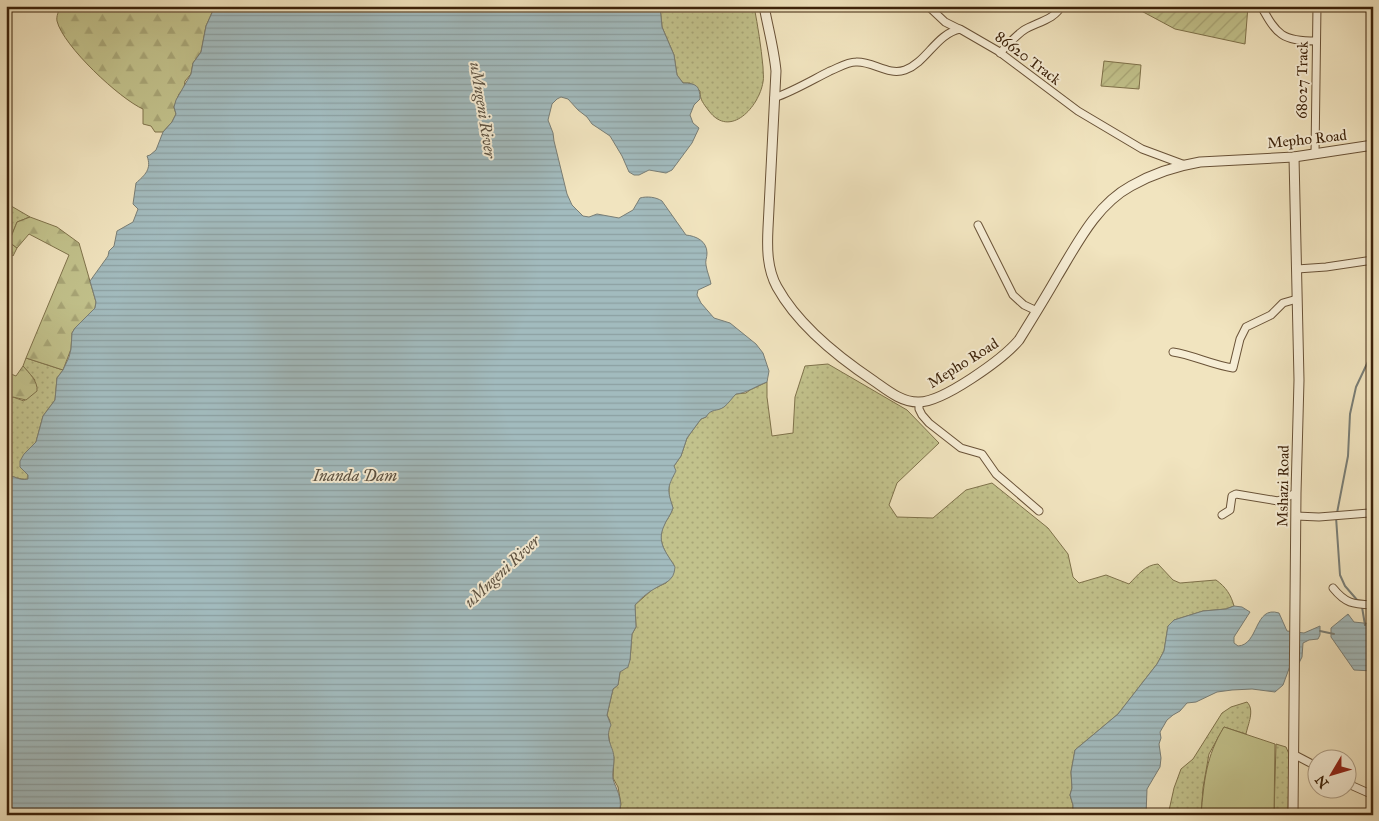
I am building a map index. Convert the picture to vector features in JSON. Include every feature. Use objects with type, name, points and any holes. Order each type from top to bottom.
[{"type":"street","name":"Mepho Road","points":[[764,6],[768,31],[774,50],[776,71],[767,251],[770,272],[776,286],[789,305],[823,343],[894,395],[906,400],[919,402],[937,398],[1004,356],[1019,340],[1075,247],[1099,212],[1130,186],[1157,174],[1185,165],[1210,161],[1294,157],[1373,145]]},
{"type":"street","name":"86620 Track","points":[[928,6],[945,22],[1000,52],[1078,112],[1142,148],[1185,165]]},
{"type":"street","points":[[1000,52],[1023,31],[1049,18],[1061,6]]},
{"type":"street","points":[[1261,6],[1280,33],[1297,41],[1316,41]]},
{"type":"street","name":"68027 Track","points":[[1315,154],[1316,6]]},
{"type":"street","points":[[774,98],[786,94],[818,76],[855,62],[896,72],[905,70],[916,64],[945,36],[952,31],[960,29]]},
{"type":"street","name":"Mshazi Road","points":[[1293,815],[1299,380],[1294,157]]},
{"type":"street","points":[[978,225],[1013,295],[1024,306],[1037,311]]},
{"type":"street","points":[[1297,269],[1373,260]]},
{"type":"street","points":[[1173,352],[1207,363],[1233,368],[1240,339],[1246,327],[1271,315],[1283,303],[1297,299]]},
{"type":"street","points":[[919,402],[922,415],[929,423],[961,448],[982,454],[996,474],[1039,511]]},
{"type":"street","points":[[1222,515],[1230,510],[1232,496],[1236,494],[1278,501],[1296,493]]},
{"type":"street","points":[[1296,516],[1320,517],[1369,513]]},
{"type":"street","points":[[1333,588],[1346,601],[1352,604],[1373,606]]},
{"type":"street","points":[[1294,755],[1306,761]]},
{"type":"street","points":[[1356,787],[1373,795]]},
{"type":"green space","points":[[60,6],[215,6],[206,26],[201,52],[193,63],[191,74],[185,81],[184,88],[179,94],[174,107],[176,114],[163,132],[155,132],[151,126],[143,124],[143,109],[121,95],[107,83],[70,44],[61,32],[57,21]]},
{"type":"green space","points":[[660,6],[754,6],[763,67],[763,80],[760,92],[750,110],[734,121],[726,122],[717,119],[704,104],[700,91],[690,83],[683,83],[677,75],[674,55],[662,27]]},
{"type":"green space","points":[[1132,6],[1248,6],[1245,44],[1175,29]]},
{"type":"green space","points":[[1104,61],[1141,65],[1139,89],[1101,86]]},
{"type":"green space","points":[[6,203],[30,217],[17,222],[9,242],[17,248],[13,256],[6,250]]},
{"type":"green space","points":[[30,217],[57,227],[79,243],[96,302],[95,308],[72,333],[71,349],[63,370],[26,358],[69,255],[29,234],[17,248],[9,242],[17,222]]},
{"type":"green space","points":[[26,358],[63,370],[57,378],[55,400],[43,416],[36,442],[20,467],[28,475],[28,479],[6,475],[6,443],[10,440],[10,426],[6,421],[6,407],[9,398],[13,397],[24,401],[35,380],[23,366]]},
{"type":"green space","points":[[828,364],[907,410],[939,443],[897,483],[889,505],[897,517],[933,518],[966,490],[992,483],[1048,528],[1068,554],[1073,577],[1079,583],[1106,575],[1129,584],[1145,568],[1158,564],[1173,580],[1180,583],[1216,580],[1223,585],[1230,595],[1234,606],[1226,609],[1203,611],[1174,620],[1168,626],[1164,651],[1157,664],[1118,714],[1075,750],[1071,772],[1072,788],[1070,795],[1073,815],[630,815],[620,809],[618,787],[613,778],[614,757],[611,751],[608,732],[610,721],[607,715],[613,689],[618,685],[620,672],[630,660],[632,634],[636,627],[635,605],[653,589],[666,583],[671,578],[674,565],[664,550],[661,534],[673,508],[669,496],[669,480],[673,477],[674,466],[681,456],[687,438],[701,419],[706,417],[708,413],[714,409],[722,408],[736,394],[746,393],[767,382],[772,436],[793,433],[795,397],[805,366]]},
{"type":"green space","points":[[23,366],[35,381],[37,391],[26,400],[9,398],[6,407],[6,372],[16,376]]},
{"type":"green space","points":[[1247,702],[1251,713],[1246,734],[1224,727],[1209,754],[1203,788],[1201,815],[1168,815],[1174,788],[1181,769],[1193,759],[1222,713],[1231,707]]},
{"type":"green space","points":[[1224,727],[1275,744],[1274,815],[1201,815],[1205,780],[1210,759],[1213,748]]},
{"type":"green space","points":[[1276,744],[1286,747],[1289,754],[1288,815],[1274,815]]},
{"type":"water","name":"Inanda Dam","points":[[215,6],[660,6],[662,27],[674,55],[677,75],[683,83],[696,86],[699,91],[700,99],[694,105],[690,115],[693,123],[699,128],[692,143],[672,170],[666,173],[649,170],[639,175],[634,175],[629,172],[610,136],[592,124],[568,99],[561,97],[552,104],[548,120],[553,133],[567,194],[572,205],[583,216],[589,217],[597,214],[619,218],[633,210],[640,198],[643,197],[662,201],[686,235],[703,242],[707,249],[706,264],[711,284],[698,290],[697,295],[701,303],[714,318],[730,323],[756,344],[763,353],[769,371],[767,382],[748,391],[736,394],[724,407],[712,411],[701,419],[687,438],[681,456],[674,466],[676,471],[669,489],[673,508],[661,538],[664,548],[675,567],[673,576],[641,598],[635,605],[636,627],[632,634],[630,660],[628,667],[620,672],[618,685],[613,689],[607,715],[611,725],[609,739],[614,754],[613,779],[619,797],[620,809],[627,811],[630,815],[6,815],[6,543],[12,538],[9,529],[6,528],[6,475],[28,479],[28,475],[20,467],[20,461],[36,442],[43,416],[55,400],[57,378],[69,357],[72,333],[95,308],[96,302],[90,281],[114,246],[117,231],[133,222],[138,209],[133,204],[136,183],[148,168],[147,156],[156,150],[163,132],[176,114],[174,107],[176,100],[191,74],[193,63],[201,52],[206,26]]},
{"type":"water","points":[[1234,606],[1242,607],[1250,612],[1234,637],[1234,643],[1238,646],[1245,644],[1250,639],[1261,620],[1271,612],[1279,613],[1287,631],[1304,633],[1320,626],[1320,635],[1318,639],[1303,643],[1302,657],[1299,663],[1290,666],[1283,685],[1275,692],[1252,689],[1217,692],[1196,702],[1187,703],[1180,711],[1167,720],[1160,732],[1160,767],[1147,789],[1146,815],[1073,815],[1070,795],[1072,788],[1071,772],[1075,750],[1118,714],[1157,664],[1164,651],[1168,626],[1174,620],[1203,611],[1226,609]]},
{"type":"water","points":[[1348,614],[1354,622],[1373,624],[1373,671],[1354,670],[1331,637],[1331,628]]},
{"type":"waterway","points":[[1337,513],[1348,456],[1350,414],[1356,387],[1373,351]]},
{"type":"waterway","points":[[1336,517],[1340,575],[1345,586],[1358,601]]},
{"type":"waterway","points":[[1362,607],[1365,625]]},
{"type":"waterway","points":[[1320,631],[1334,634]]},
{"type":"water label","name":"uMngeni River","points":[[483,110]]},
{"type":"water label","name":"uMngeni River","points":[[502,571]]}]
